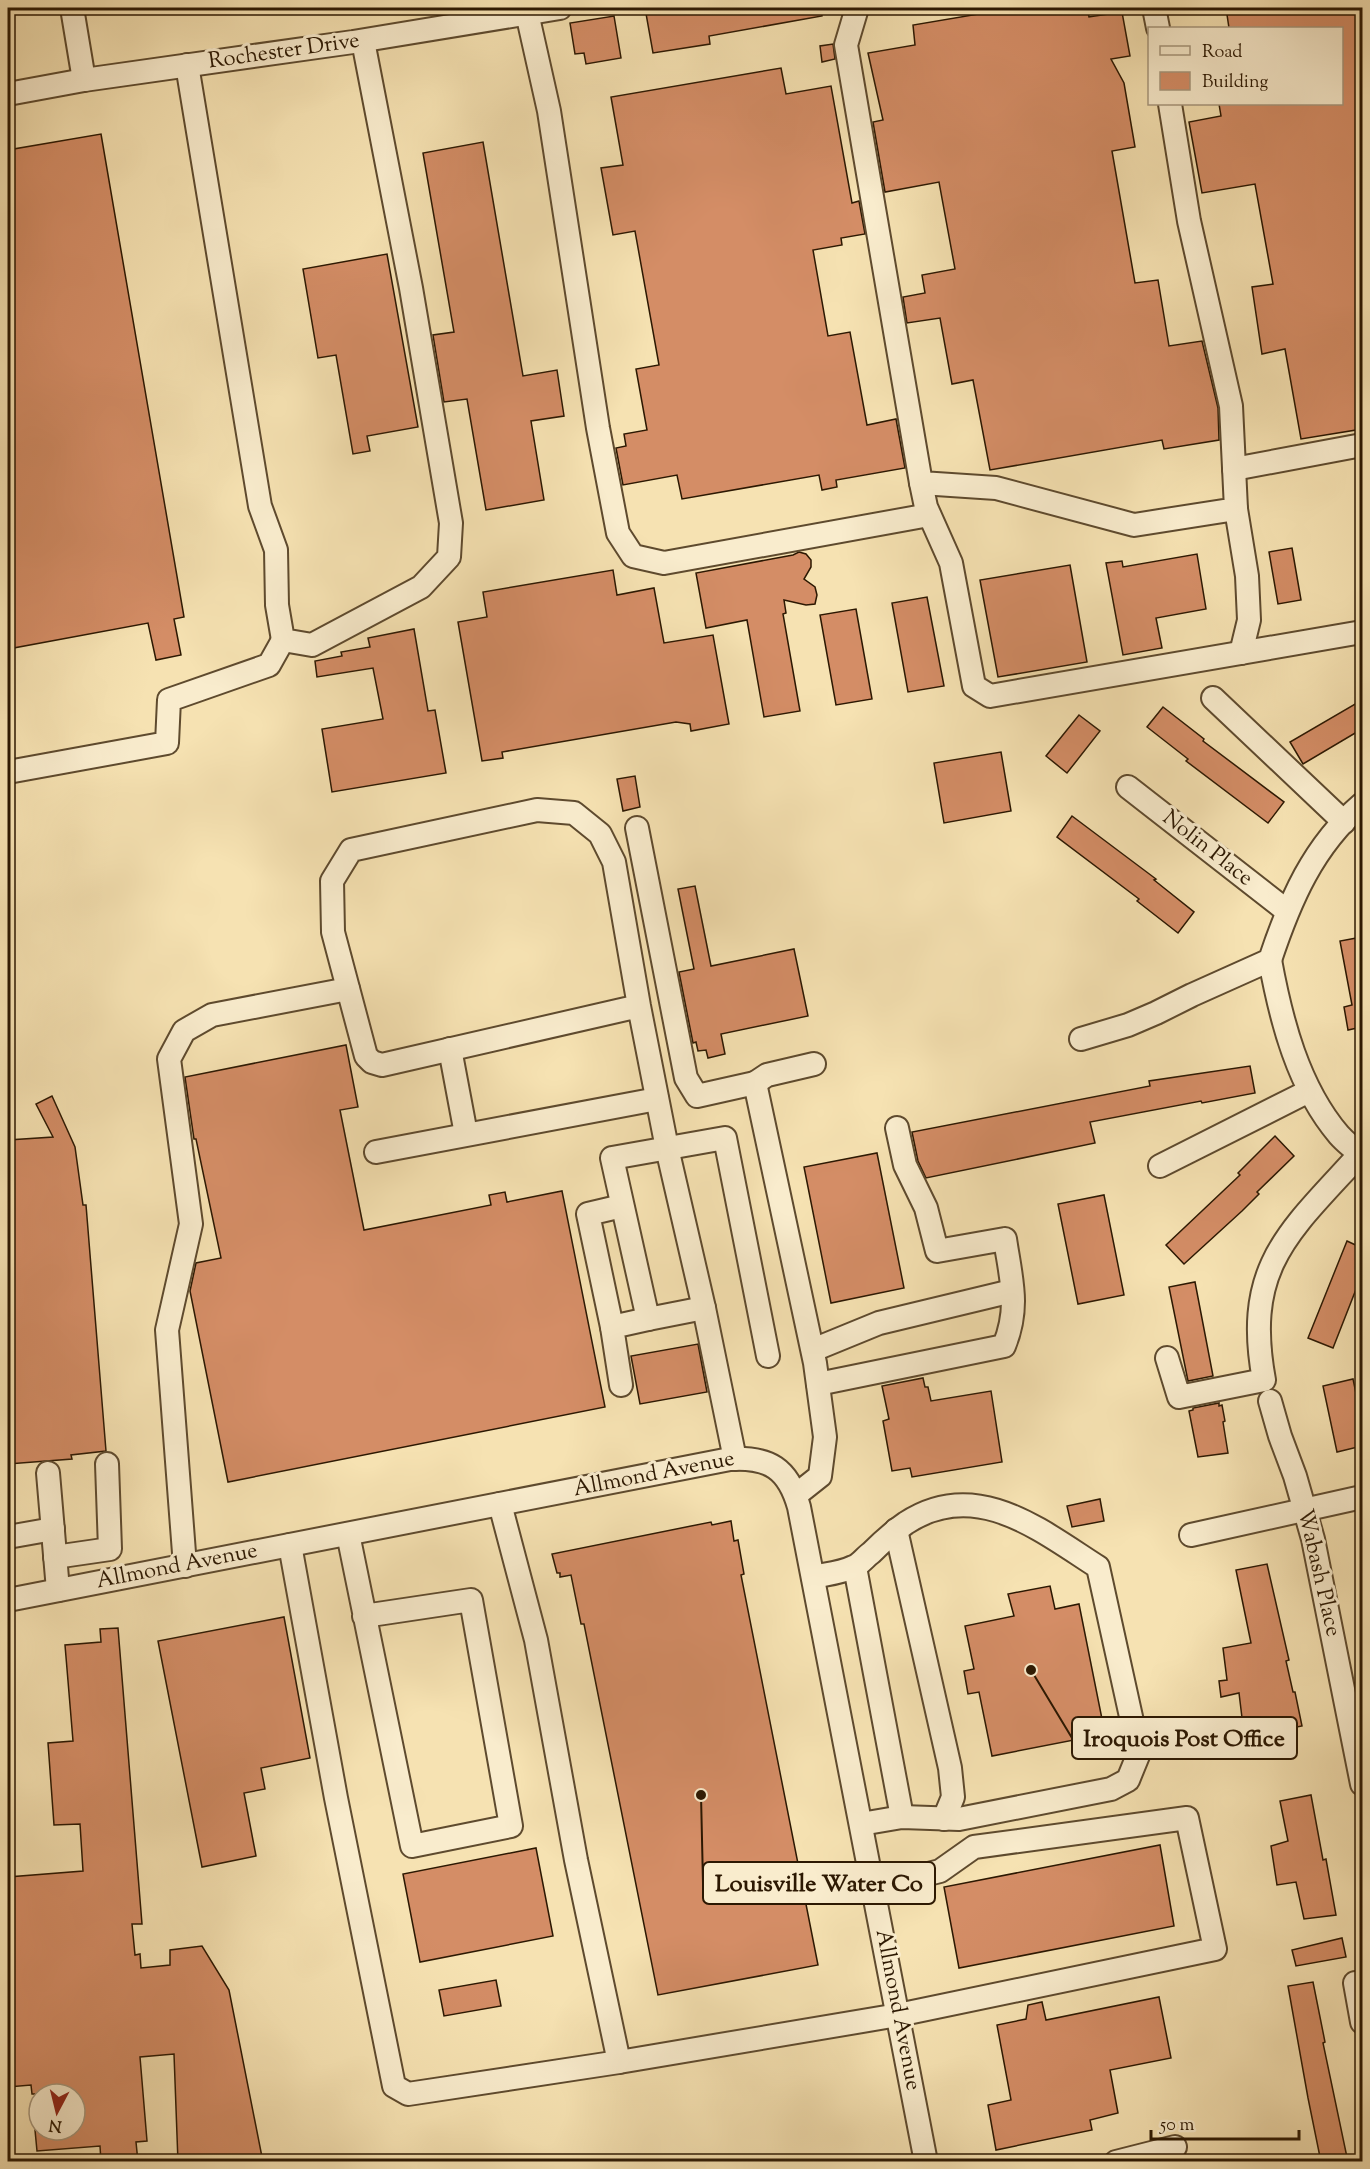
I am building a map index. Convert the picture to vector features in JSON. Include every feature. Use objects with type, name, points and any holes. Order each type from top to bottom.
[{"type":"street","points":[[72,8],[84,80]]},
{"type":"street","points":[[857,8],[846,45],[921,483],[929,515],[951,563],[974,686],[990,696],[1362,632]]},
{"type":"street","points":[[1154,8],[1158,27]]},
{"type":"street","points":[[542,10],[549,111],[598,428],[618,533],[633,556],[664,563],[929,515]]},
{"type":"street","name":"Rochester Drive","points":[[8,94],[84,80],[363,41],[542,10]]},
{"type":"street","points":[[283,640],[312,645],[421,587],[449,557],[451,523],[411,288],[363,41]]},
{"type":"street","points":[[8,772],[167,743],[169,700],[268,665],[283,640],[278,605],[276,550],[260,506],[187,65]]},
{"type":"street","points":[[1170,105],[1190,221],[1231,406],[1236,509],[1247,576],[1249,620],[1241,653]]},
{"type":"street","points":[[1234,470],[1362,446]]},
{"type":"street","points":[[921,483],[996,488],[1134,525],[1236,509]]},
{"type":"street","points":[[1213,698],[1344,822]]},
{"type":"street","name":"Nolin Place","points":[[1128,787],[1287,911]]},
{"type":"street","points":[[1362,804],[1321,849],[1287,911],[1270,960],[1278,1005],[1309,1091],[1339,1135],[1362,1153]]},
{"type":"street","points":[[639,1006],[382,1065],[372,1062],[366,1056],[333,932],[332,881],[351,850],[537,810],[574,813],[600,834],[614,862],[657,1099],[735,1459]]},
{"type":"street","points":[[637,828],[686,1078],[697,1095],[755,1083],[767,1075],[814,1064]]},
{"type":"street","points":[[1081,1039],[1138,1021],[1270,960]]},
{"type":"street","points":[[184,1566],[167,1330],[191,1224],[169,1059],[184,1031],[212,1015],[348,989]]},
{"type":"street","points":[[450,1049],[466,1134]]},
{"type":"street","points":[[755,1083],[813,1350],[825,1437],[820,1476],[796,1495]]},
{"type":"street","points":[[1160,1166],[1309,1091]]},
{"type":"street","points":[[376,1152],[657,1099]]},
{"type":"street","points":[[818,1384],[1004,1346],[1010,1330],[1014,1305],[1005,1239],[937,1251],[926,1208],[905,1165],[897,1128]]},
{"type":"street","points":[[648,1319],[612,1158],[725,1138],[768,1356]]},
{"type":"street","name":"Wabash Place","points":[[1362,1153],[1296,1225],[1279,1248],[1269,1268],[1262,1295],[1258,1331],[1267,1390],[1313,1539],[1360,1760],[1362,1784]]},
{"type":"street","points":[[621,1385],[612,1326],[588,1214],[622,1206]]},
{"type":"street","points":[[813,1350],[879,1323],[1012,1291]]},
{"type":"street","points":[[612,1326],[704,1308]]},
{"type":"street","points":[[1167,1358],[1179,1398],[1267,1390]]},
{"type":"street","name":"Allmond Avenue","points":[[8,1600],[735,1459],[758,1459],[776,1468],[796,1495],[926,2162]]},
{"type":"street","points":[[55,1557],[110,1549],[106,1464]]},
{"type":"street","points":[[48,1473],[58,1590]]},
{"type":"street","points":[[1191,1535],[1362,1497]]},
{"type":"street","points":[[500,1504],[536,1640],[576,1860],[619,2062]]},
{"type":"street","points":[[813,1578],[855,1567],[909,1521],[943,1507],[974,1504],[1004,1512],[1053,1538],[1098,1567],[1139,1753],[1128,1780],[1111,1789],[959,1819],[902,1817],[861,1824]]},
{"type":"street","points":[[8,1537],[52,1529]]},
{"type":"street","points":[[896,1530],[950,1768],[953,1797],[944,1819]]},
{"type":"street","points":[[348,1534],[364,1616],[412,1846],[511,1826],[471,1600],[364,1616]]},
{"type":"street","points":[[290,1545],[336,1798],[394,2086],[408,2094],[619,2062],[898,2015],[1215,1949],[1187,1818],[974,1847],[940,1871],[873,1888]]},
{"type":"street","points":[[855,1567],[902,1817]]},
{"type":"street","points":[[1355,1983],[1362,2014]]},
{"type":"street","points":[[1116,2162],[1175,2147]]},
{"type":"building","points":[[645,8],[821,8],[822,16],[709,36],[710,44],[653,53]]},
{"type":"building","points":[[1014,8],[1087,8],[1089,17],[1122,12],[1130,56],[1111,59],[1124,83],[1135,147],[1112,151],[1135,283],[1158,280],[1169,346],[1202,341],[1218,408],[1219,440],[1164,449],[1162,440],[990,470],[973,380],[952,384],[940,318],[907,323],[903,297],[925,293],[922,275],[955,269],[939,182],[885,192],[873,122],[883,120],[868,53],[915,45],[913,25]]},
{"type":"building","points":[[1226,8],[1362,8],[1362,429],[1301,439],[1285,349],[1262,354],[1252,287],[1273,284],[1255,184],[1202,193],[1189,122],[1221,116],[1219,105],[1343,105],[1343,27],[1229,27]]},
{"type":"building","points":[[614,16],[621,58],[586,64],[584,53],[575,54],[570,23]]},
{"type":"building","points":[[833,44],[835,59],[822,62],[820,46]]},
{"type":"building","points":[[781,68],[786,94],[831,86],[852,203],[859,201],[865,234],[841,238],[842,245],[813,250],[828,336],[850,332],[867,425],[896,419],[905,468],[836,480],[837,487],[822,490],[819,475],[682,499],[677,475],[623,485],[616,448],[626,446],[624,434],[647,430],[636,369],[659,365],[635,231],[613,235],[601,168],[623,165],[611,97]]},
{"type":"building","points":[[101,134],[184,617],[174,619],[181,655],[156,660],[148,623],[8,649],[8,150]]},
{"type":"building","points":[[483,142],[523,376],[557,370],[564,416],[531,421],[544,500],[486,510],[467,399],[444,402],[433,335],[454,332],[423,153]]},
{"type":"building","points":[[387,254],[418,427],[367,436],[370,451],[353,454],[336,355],[318,358],[303,269]]},
{"type":"building","points":[[1292,548],[1301,600],[1278,604],[1269,552]]},
{"type":"building","points":[[799,552],[806,554],[811,560],[811,567],[804,579],[815,587],[817,595],[815,604],[806,605],[784,600],[786,613],[783,614],[800,711],[764,717],[747,620],[706,628],[696,573]]},
{"type":"building","points":[[1197,554],[1206,609],[1156,618],[1162,648],[1123,655],[1106,563],[1122,561],[1123,567]]},
{"type":"building","points":[[1070,565],[1087,662],[998,677],[980,580]]},
{"type":"building","points":[[613,570],[617,595],[654,588],[664,643],[713,635],[729,724],[691,731],[690,724],[676,722],[502,752],[503,758],[482,761],[458,622],[487,617],[483,592]]},
{"type":"building","points":[[927,597],[944,686],[908,692],[892,603]]},
{"type":"building","points":[[856,609],[872,699],[836,705],[820,615]]},
{"type":"building","points":[[414,629],[428,711],[435,710],[446,773],[332,792],[322,729],[383,719],[373,668],[317,677],[315,661],[342,656],[341,652],[370,647],[368,638]]},
{"type":"building","points":[[1362,700],[1362,729],[1303,764],[1290,742]]},
{"type":"building","points":[[1163,707],[1204,739],[1203,741],[1284,802],[1268,823],[1186,761],[1188,759],[1147,727]]},
{"type":"building","points":[[1079,715],[1100,731],[1067,773],[1046,756]]},
{"type":"building","points":[[1001,752],[1011,811],[944,823],[934,763]]},
{"type":"building","points":[[635,776],[640,807],[623,811],[617,779]]},
{"type":"building","points":[[1072,816],[1156,879],[1154,880],[1194,912],[1178,933],[1137,901],[1139,899],[1057,837]]},
{"type":"building","points":[[695,886],[711,966],[794,949],[808,1016],[721,1034],[725,1054],[708,1058],[706,1050],[698,1051],[696,1042],[693,1043],[679,972],[694,969],[678,889]]},
{"type":"building","points":[[1362,937],[1362,1027],[1348,1030],[1344,1007],[1352,1005],[1340,941]]},
{"type":"building","points":[[346,1045],[358,1107],[340,1110],[364,1230],[491,1205],[489,1195],[505,1192],[507,1202],[562,1191],[605,1407],[228,1482],[190,1291],[196,1263],[221,1258],[196,1139],[194,1139],[185,1077]]},
{"type":"building","points":[[1250,1066],[1255,1093],[1090,1122],[1095,1143],[926,1178],[918,1161],[912,1132],[1150,1086],[1149,1081]]},
{"type":"building","points":[[52,1096],[75,1147],[83,1205],[86,1205],[106,1451],[71,1455],[72,1459],[8,1464],[8,1140],[53,1137],[36,1104]]},
{"type":"building","points":[[1275,1136],[1294,1156],[1257,1192],[1259,1194],[1242,1211],[1184,1264],[1166,1245],[1240,1175],[1238,1173]]},
{"type":"building","points":[[877,1153],[904,1288],[831,1303],[804,1167]]},
{"type":"building","points":[[1104,1195],[1124,1295],[1078,1304],[1058,1204]]},
{"type":"building","points":[[1347,1241],[1362,1248],[1362,1274],[1333,1348],[1308,1338]]},
{"type":"building","points":[[1195,1282],[1213,1376],[1188,1381],[1169,1287]]},
{"type":"building","points":[[698,1344],[707,1392],[640,1404],[631,1356]]},
{"type":"building","points":[[923,1378],[931,1401],[991,1391],[1002,1462],[912,1477],[910,1468],[892,1471],[883,1421],[889,1419],[882,1386]]},
{"type":"building","points":[[1353,1379],[1362,1422],[1362,1446],[1337,1452],[1323,1386]]},
{"type":"building","points":[[1219,1403],[1219,1406],[1222,1405],[1225,1421],[1223,1422],[1228,1453],[1198,1457],[1189,1411],[1193,1408]]},
{"type":"building","points":[[1100,1499],[1104,1521],[1072,1527],[1067,1506]]},
{"type":"building","points":[[731,1521],[734,1541],[738,1540],[744,1574],[741,1575],[818,1965],[658,1995],[584,1624],[581,1624],[571,1575],[560,1577],[552,1554],[711,1522],[712,1525]]},
{"type":"building","points":[[1267,1564],[1289,1660],[1286,1661],[1302,1726],[1271,1732],[1269,1722],[1243,1726],[1239,1693],[1221,1697],[1219,1681],[1227,1680],[1223,1648],[1251,1643],[1236,1570]]},
{"type":"building","points":[[1050,1586],[1055,1609],[1079,1604],[1105,1734],[992,1756],[979,1692],[968,1694],[964,1671],[974,1669],[965,1626],[1014,1616],[1008,1594]]},
{"type":"building","points":[[284,1617],[310,1758],[261,1768],[265,1789],[244,1793],[256,1856],[202,1867],[158,1641]]},
{"type":"building","points":[[118,1628],[142,1924],[132,1924],[135,1955],[140,1954],[141,1968],[170,1965],[170,1950],[202,1946],[229,1990],[263,2162],[178,2162],[174,2054],[140,2057],[147,2141],[136,2142],[138,2162],[101,2162],[100,2146],[37,2151],[36,2142],[87,2142],[87,2082],[27,2082],[27,2085],[8,2087],[8,1877],[83,1871],[80,1824],[54,1825],[48,1743],[73,1741],[65,1645],[101,1642],[100,1629]]},
{"type":"building","points":[[1311,1795],[1336,1915],[1304,1919],[1296,1882],[1277,1885],[1271,1846],[1288,1841],[1280,1801]]},
{"type":"building","points":[[1160,1845],[1174,1926],[959,1968],[944,1887]]},
{"type":"building","points":[[536,1848],[553,1936],[420,1962],[403,1874]]},
{"type":"building","points":[[1342,1938],[1346,1957],[1296,1966],[1292,1950]]},
{"type":"building","points":[[496,1980],[501,2006],[444,2016],[439,1990]]},
{"type":"building","points":[[1313,1982],[1325,2042],[1323,2043],[1348,2162],[1321,2162],[1308,2098],[1288,1986]]},
{"type":"building","points":[[1159,1997],[1171,2058],[1110,2070],[1118,2113],[1090,2120],[1092,2130],[996,2150],[988,2105],[1011,2100],[997,2025],[1026,2019],[1028,2005],[1042,2002],[1046,2020]]},
{"type":"place","name":"Iroquois Post Office","points":[[1031,1670]]},
{"type":"place","name":"Louisville Water Co","points":[[701,1795]]}]
